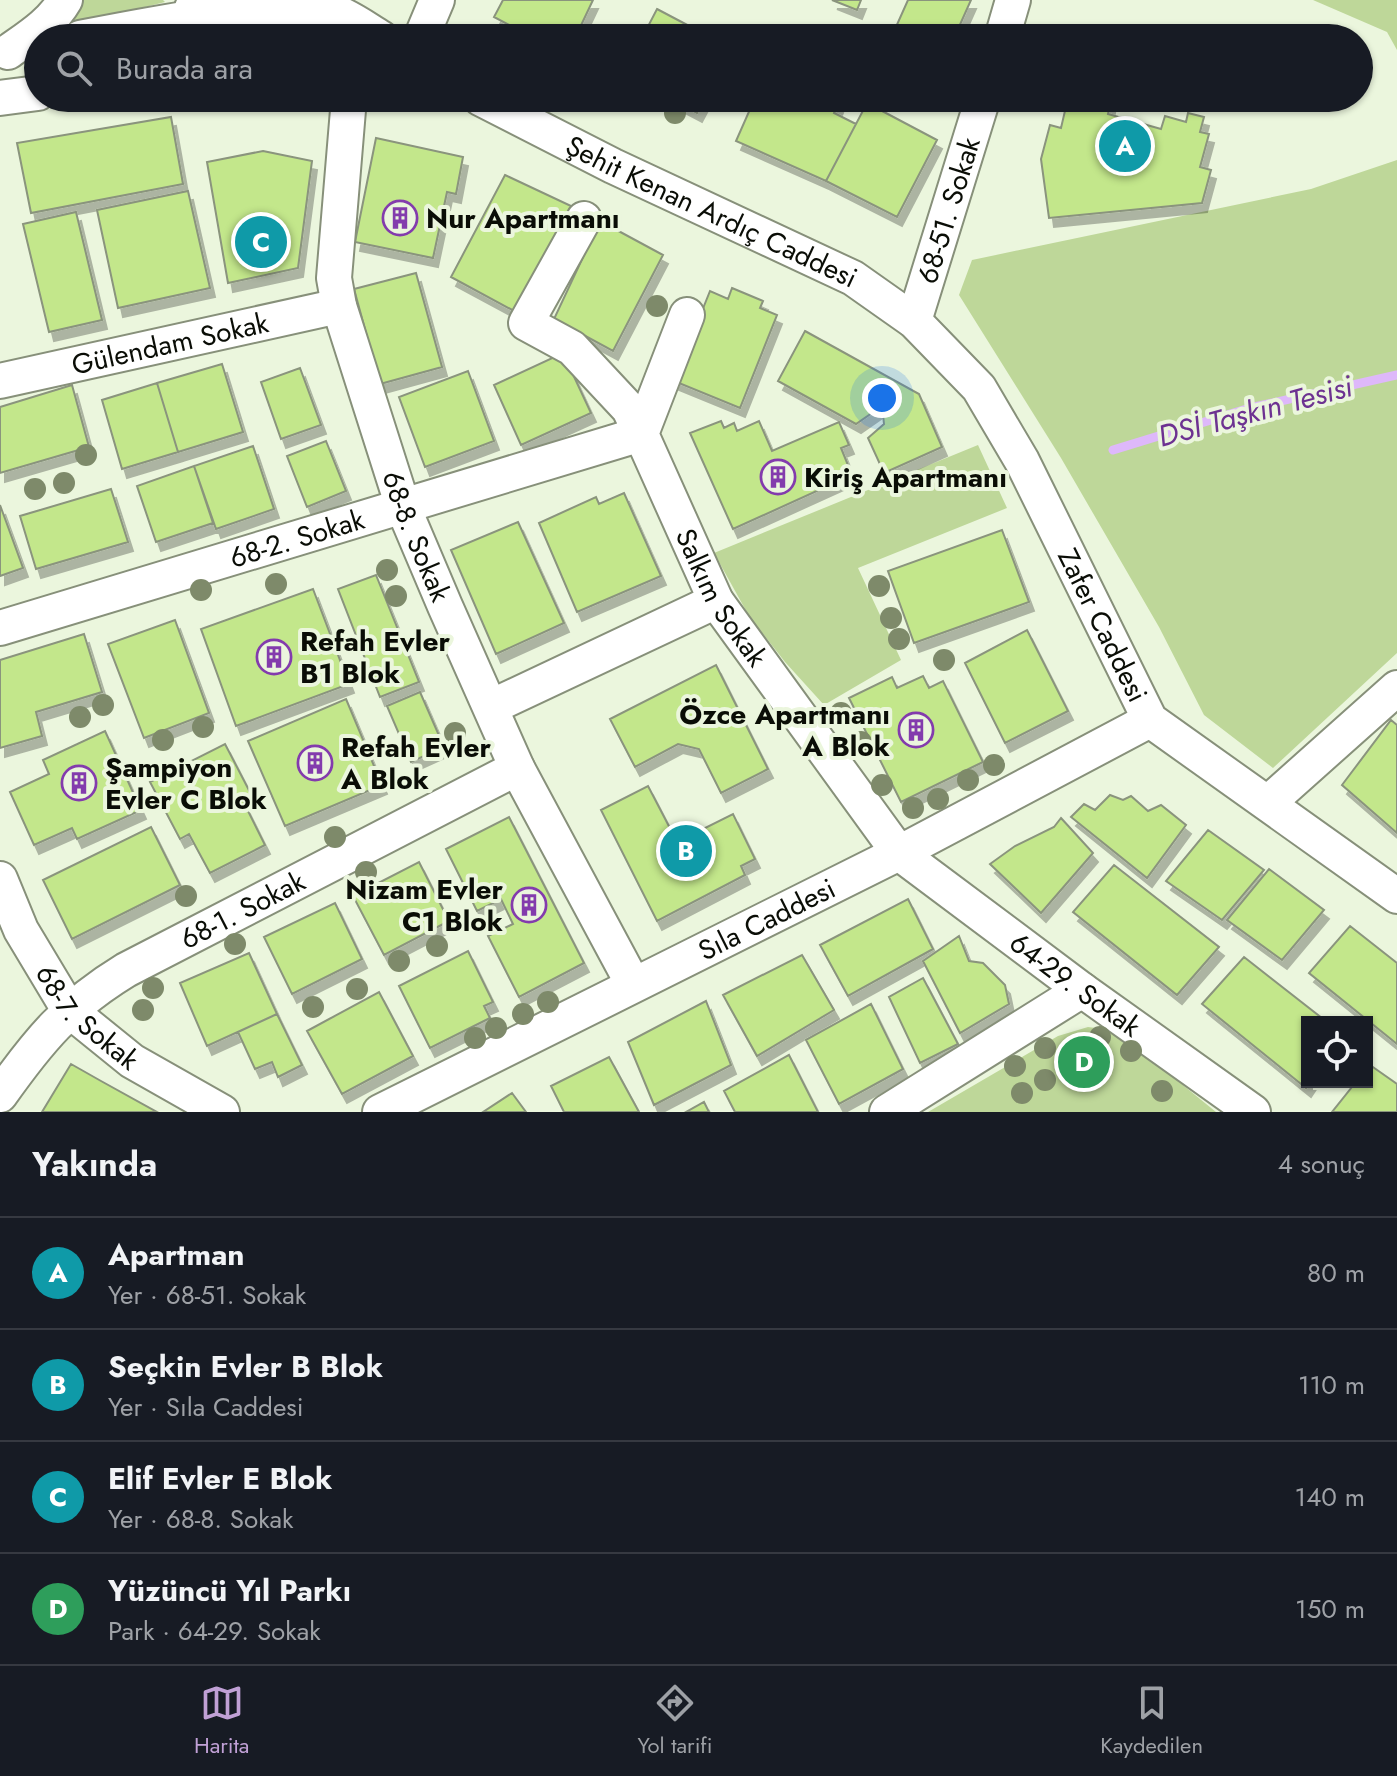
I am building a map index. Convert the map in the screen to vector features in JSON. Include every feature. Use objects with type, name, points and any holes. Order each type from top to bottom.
[{"type":"street","points":[[45,24],[58,13],[65,0]]},
{"type":"street","points":[[427,24],[437,0]]},
{"type":"street","points":[[1006,24],[1013,0]]},
{"type":"street","points":[[130,24],[191,7],[301,4],[332,16]]},
{"type":"street","points":[[191,7],[217,24]]},
{"type":"street","points":[[0,98],[24,95]]},
{"type":"street","name":"68-8. Sokak","points":[[348,112],[334,278],[339,306],[403,507],[517,768],[633,984]]},
{"type":"street","name":"Şehit Kenan Ardıç Caddesi","points":[[508,112],[613,166],[853,278],[914,321]]},
{"type":"street","name":"68-51. Sokak","points":[[914,321],[979,112]]},
{"type":"street","name":"Salkım Sokak","points":[[584,219],[526,323],[572,348],[629,409],[716,601],[899,853]]},
{"type":"street","name":"Gülendam Sokak","points":[[0,381],[339,306]]},
{"type":"street","points":[[641,434],[687,315]]},
{"type":"street","name":"Zafer Caddesi","points":[[914,321],[979,388],[1001,424],[1150,720],[1397,896]]},
{"type":"street","name":"68-2. Sokak","points":[[0,628],[641,434]]},
{"type":"street","points":[[491,707],[716,601]]},
{"type":"street","points":[[1268,803],[1397,688]]},
{"type":"street","name":"Sıla Caddesi","points":[[380,1112],[899,853],[1150,720]]},
{"type":"street","name":"68-1. Sokak","points":[[0,1095],[43,1036],[94,990],[126,970],[517,768]]},
{"type":"street","name":"64-29. Sokak","points":[[899,853],[1082,990],[1253,1112]]},
{"type":"street","name":"68-7. Sokak","points":[[0,879],[21,930],[69,1010],[132,1061],[222,1112]]},
{"type":"street","points":[[887,1112],[1082,990]]},
{"type":"green space","points":[[79,0],[165,2],[78,24],[71,24]]},
{"type":"green space","points":[[1313,0],[1397,0],[1397,50],[1387,32]]},
{"type":"green space","points":[[1397,160],[1397,653],[1273,768],[1204,715],[1159,627],[1061,458],[959,295],[972,260],[1311,189]]},
{"type":"green space","points":[[978,445],[1007,508],[858,568],[901,660],[824,705],[749,616],[714,553]]},
{"type":"green space","points":[[1088,1027],[1111,1030],[1130,1042],[1216,1112],[928,1112],[1058,1036]]},
{"type":"building","points":[[503,0],[593,0],[582,24],[507,24],[494,17]]},
{"type":"building","points":[[832,0],[861,0],[857,10]]},
{"type":"building","points":[[908,0],[971,0],[960,24],[897,24]]},
{"type":"building","points":[[657,9],[685,24],[649,24]]},
{"type":"building","points":[[749,112],[834,112],[856,124],[826,181],[736,141]]},
{"type":"building","points":[[862,112],[884,112],[937,140],[897,217],[826,181]]},
{"type":"building","points":[[1065,112],[1108,112],[1161,129],[1165,116],[1186,122],[1188,113],[1204,117],[1200,132],[1209,134],[1200,167],[1211,170],[1202,203],[1049,218],[1041,159],[1050,125],[1061,128]]},
{"type":"building","points":[[171,117],[183,184],[31,213],[17,143]]},
{"type":"building","name":"Nur Apartmanı","points":[[376,138],[463,157],[456,194],[447,192],[433,258],[355,242]]},
{"type":"building","points":[[263,151],[312,161],[298,268],[228,283],[207,162]]},
{"type":"building","points":[[505,175],[571,206],[516,312],[451,277]]},
{"type":"building","points":[[188,191],[210,288],[118,308],[97,210]]},
{"type":"building","points":[[76,212],[102,320],[49,332],[23,224]]},
{"type":"building","points":[[600,221],[663,255],[613,351],[554,319]]},
{"type":"building","points":[[416,273],[442,367],[380,384],[354,289]]},
{"type":"building","name":"Kiriş Apartmanı","points":[[732,288],[763,301],[760,308],[777,315],[740,408],[674,381],[710,291],[728,299]]},
{"type":"building","points":[[805,331],[919,394],[942,447],[884,473],[868,438],[884,424],[882,406],[856,424],[778,381]]},
{"type":"building","points":[[563,353],[591,413],[521,445],[494,385]]},
{"type":"building","points":[[222,364],[243,432],[178,452],[157,383]]},
{"type":"building","points":[[300,368],[321,425],[281,439],[261,382]]},
{"type":"building","points":[[468,371],[494,441],[425,467],[399,397]]},
{"type":"building","points":[[157,383],[178,452],[122,469],[102,400]]},
{"type":"building","points":[[72,385],[89,447],[0,473],[0,407]]},
{"type":"building","name":"Kiriş Apartmanı","points":[[721,421],[724,428],[734,423],[737,431],[759,421],[772,451],[839,422],[849,445],[841,448],[852,475],[733,529],[690,433]]},
{"type":"building","points":[[326,441],[346,491],[307,507],[287,456]]},
{"type":"building","points":[[253,446],[274,509],[216,529],[194,466]]},
{"type":"building","points":[[194,466],[213,523],[156,542],[137,486]]},
{"type":"building","points":[[111,489],[128,542],[36,569],[20,516]]},
{"type":"building","points":[[624,493],[661,576],[577,612],[539,523],[596,497],[599,504]]},
{"type":"building","points":[[0,505],[23,568],[0,576]]},
{"type":"building","points":[[518,522],[564,623],[496,654],[451,550]]},
{"type":"building","points":[[1002,530],[1029,602],[914,643],[888,571]]},
{"type":"building","points":[[376,575],[419,682],[380,697],[338,589]]},
{"type":"building","name":"Refah Evler B1 Blok","points":[[313,589],[349,684],[236,726],[201,629]]},
{"type":"building","points":[[175,620],[209,713],[144,738],[108,644]]},
{"type":"building","points":[[1027,630],[1068,711],[1005,743],[965,663]]},
{"type":"building","points":[[84,634],[102,692],[36,712],[42,736],[0,748],[0,660]]},
{"type":"building","points":[[716,665],[768,769],[721,793],[699,749],[678,744],[635,767],[610,719]]},
{"type":"building","name":"Özce Apartmanı A Blok","points":[[923,676],[929,688],[943,681],[983,762],[901,802],[849,698],[892,677],[897,688]]},
{"type":"building","points":[[420,692],[444,747],[411,762],[387,706]]},
{"type":"building","name":"Refah Evler A Blok","points":[[346,699],[382,785],[285,826],[248,741]]},
{"type":"building","points":[[1391,720],[1397,725],[1397,833],[1342,785]]},
{"type":"building","name":"Şampiyon Evler C Blok","points":[[105,731],[141,810],[77,839],[72,828],[34,845],[10,792],[49,774],[43,760]]},
{"type":"building","points":[[225,744],[253,798],[244,803],[265,845],[210,873],[189,834],[180,839],[150,782]]},
{"type":"building","points":[[648,786],[674,836],[689,843],[693,834],[733,814],[755,859],[741,866],[745,875],[657,921],[601,810]]},
{"type":"building","points":[[1110,795],[1123,800],[1131,796],[1148,811],[1161,805],[1186,825],[1147,878],[1071,817],[1084,804],[1095,810]]},
{"type":"building","name":"Nizam Evler C1 Blok","points":[[509,817],[584,963],[519,997],[488,936],[513,924],[501,899],[477,911],[446,849]]},
{"type":"building","points":[[1061,818],[1093,853],[1041,913],[990,864],[1015,846],[1054,827]]},
{"type":"building","points":[[151,827],[180,885],[72,939],[43,880]]},
{"type":"building","points":[[1208,830],[1264,870],[1222,920],[1166,881]]},
{"type":"building","points":[[419,862],[449,921],[384,955],[353,896]]},
{"type":"building","points":[[1114,865],[1219,947],[1177,995],[1073,912]]},
{"type":"building","points":[[1269,869],[1324,910],[1282,960],[1227,920]]},
{"type":"building","points":[[908,899],[933,949],[848,996],[820,945]]},
{"type":"building","points":[[335,903],[362,959],[292,994],[264,937]]},
{"type":"building","points":[[1350,926],[1397,963],[1397,1044],[1373,1025],[1373,1016],[1362,1016],[1309,973]]},
{"type":"building","points":[[959,936],[969,961],[983,963],[1005,985],[1009,1004],[960,1033],[923,961]]},
{"type":"building","points":[[468,951],[493,1002],[484,1006],[490,1018],[430,1048],[399,986]]},
{"type":"building","points":[[249,953],[277,1014],[207,1046],[180,983]]},
{"type":"building","points":[[802,955],[834,1010],[757,1056],[723,995]]},
{"type":"building","points":[[1244,957],[1319,1016],[1301,1016],[1301,1084],[1202,1004]]},
{"type":"building","points":[[923,978],[958,1044],[920,1063],[889,997]]},
{"type":"building","points":[[379,992],[413,1056],[342,1094],[307,1031]]},
{"type":"building","points":[[706,1001],[731,1065],[654,1105],[628,1042]]},
{"type":"building","points":[[871,1004],[903,1069],[839,1104],[806,1040]]},
{"type":"building","points":[[277,1014],[302,1065],[278,1077],[272,1062],[255,1069],[238,1032]]},
{"type":"building","points":[[789,1055],[818,1112],[735,1112],[724,1091]]},
{"type":"building","points":[[609,1057],[639,1112],[564,1112],[551,1086]]},
{"type":"building","points":[[71,1064],[101,1081],[157,1112],[42,1112]]},
{"type":"building","points":[[1373,1067],[1397,1084],[1397,1112],[1332,1112],[1351,1088],[1373,1088]]},
{"type":"building","points":[[512,1093],[526,1112],[483,1112]]},
{"type":"building","points":[[704,1102],[709,1112],[686,1112]]},
{"type":"waterway","name":"DSİ Taşkın Tesisi","points":[[1113,450],[1250,408],[1397,375]]},
{"type":"place","name":"Apartman","points":[[1125,146]]},
{"type":"place","name":"Nur Apartmanı","points":[[400,218]]},
{"type":"place","name":"Elif Evler E Blok","points":[[261,242]]},
{"type":"place","name":"Kiriş Apartmanı","points":[[778,477]]},
{"type":"place","name":"Refah Evler B1 Blok","points":[[274,657]]},
{"type":"place","name":"Özce Apartmanı A Blok","points":[[916,730]]},
{"type":"place","name":"Refah Evler A Blok","points":[[315,763]]},
{"type":"place","name":"Şampiyon Evler C Blok","points":[[79,783]]},
{"type":"place","name":"Seçkin Evler B Blok","points":[[686,851]]},
{"type":"place","name":"Nizam Evler C1 Blok","points":[[529,905]]},
{"type":"place","name":"Yüzüncü Yıl Parkı","points":[[1084,1062]]}]
